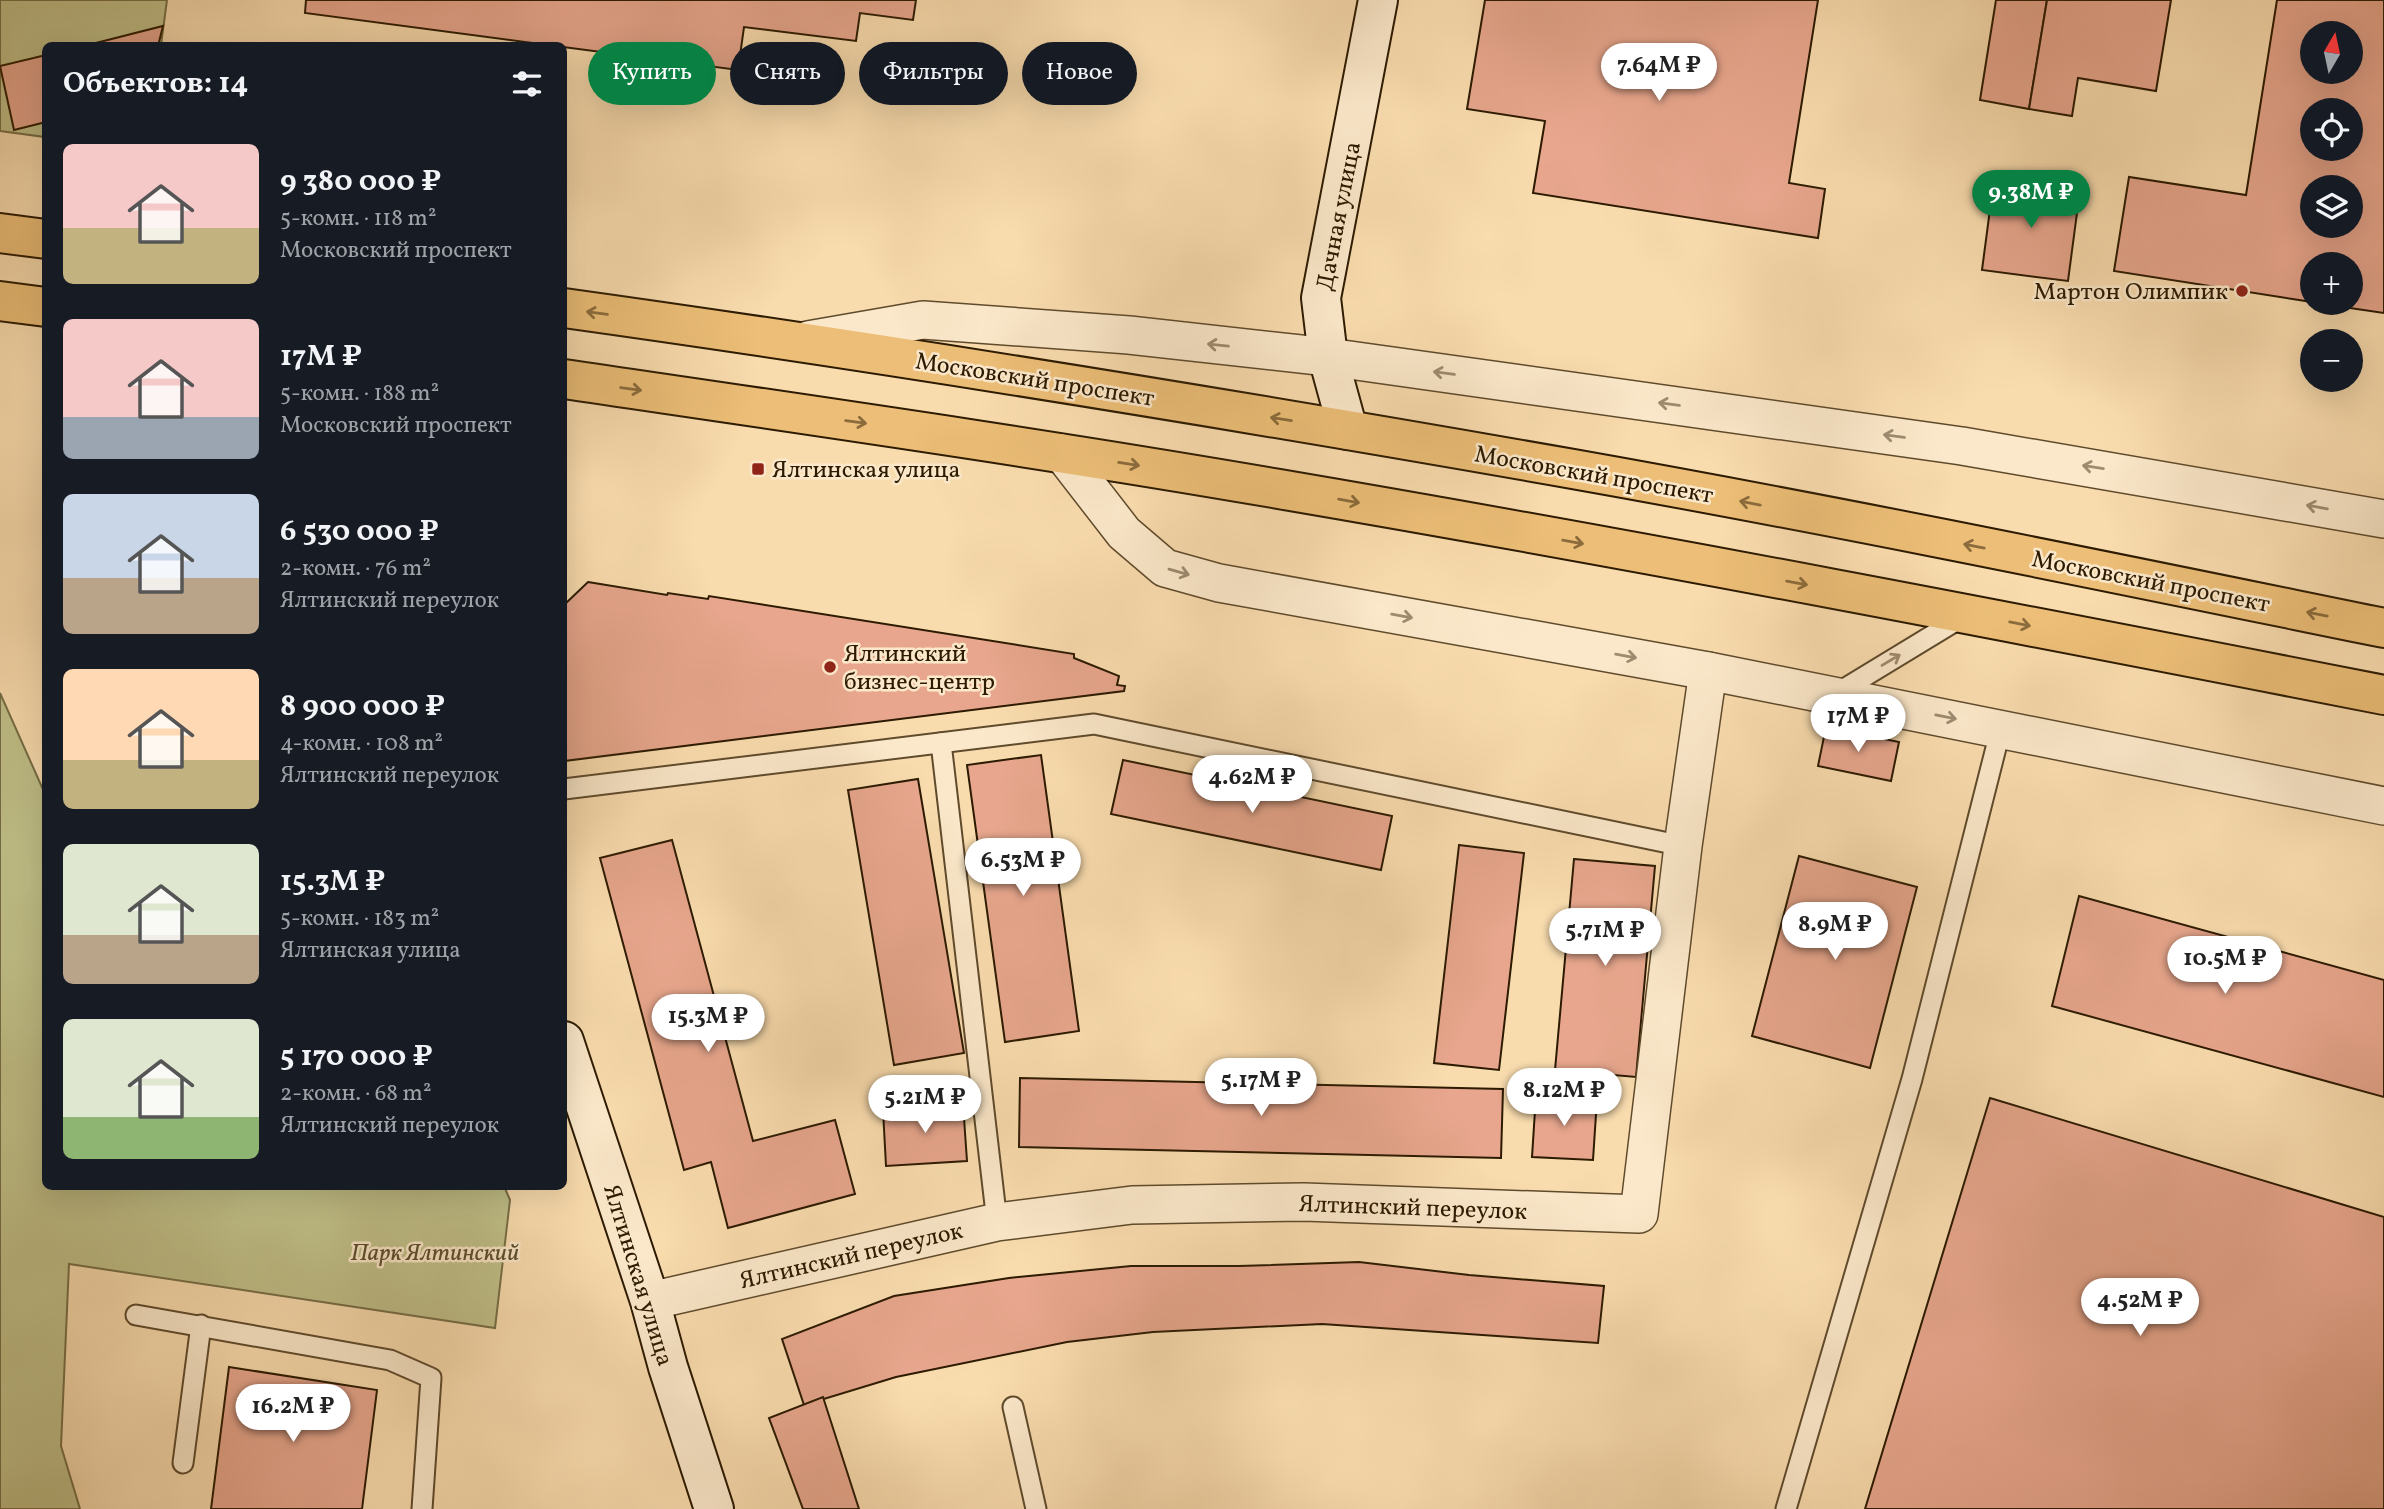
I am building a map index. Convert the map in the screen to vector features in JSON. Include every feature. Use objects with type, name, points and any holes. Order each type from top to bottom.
[{"type":"main road","points":[[0,233],[42,238]]},
{"type":"main road","points":[[0,301],[42,306]]},
{"type":"main road","name":"Московский проспект","points":[[567,308],[800,341],[1578,470],[2384,628]]},
{"type":"main road","points":[[567,379],[1062,453],[1282,489],[1967,614],[2384,695]]},
{"type":"street","name":"Дачная улица","points":[[1348,430],[1328,358],[1321,298],[1349,165],[1378,0]]},
{"type":"street","name":"Московский проспект","points":[[800,341],[923,320],[1129,335],[1328,358],[1962,446],[2384,519]]},
{"type":"street","points":[[1062,453],[1124,533],[1165,568],[1219,583],[1708,671],[2384,806]]},
{"type":"street","name":"Ялтинский переулок","points":[[650,1301],[997,1222],[1132,1205],[1304,1202],[1639,1214],[1683,846],[1708,671]]},
{"type":"street","name":"Ялтинская улица","points":[[567,1050],[650,1301],[668,1367],[714,1509]]},
{"type":"lane","points":[[1833,695],[1967,614]]},
{"type":"lane","points":[[567,789],[1094,724],[1683,846]]},
{"type":"lane","points":[[1786,1509],[1912,1079],[2001,728]]},
{"type":"lane","points":[[941,743],[997,1222]]},
{"type":"lane","points":[[136,1315],[390,1360],[430,1378],[422,1509]]},
{"type":"lane","points":[[183,1463],[201,1325]]},
{"type":"lane","points":[[1013,1407],[1036,1509]]},
{"type":"green space","points":[[0,0],[167,0],[161,42],[42,42],[42,137],[0,131]]},
{"type":"green space","name":"Парк Ялтинский","points":[[0,693],[42,787],[42,1190],[506,1190],[510,1200],[495,1328],[69,1264],[61,1446],[80,1509],[0,1509]]},
{"type":"building","points":[[306,0],[916,0],[913,20],[860,13],[856,41],[744,27],[742,42],[730,42],[730,69],[716,67],[716,42],[588,42],[588,50],[567,47],[567,42],[525,42],[305,13]]},
{"type":"building","points":[[1485,0],[1818,0],[1789,183],[1825,189],[1818,238],[1533,193],[1545,121],[1467,109]]},
{"type":"building","points":[[1996,0],[2047,0],[2029,109],[1980,100]]},
{"type":"building","points":[[2047,0],[2171,0],[2156,91],[2078,78],[2072,116],[2029,109]]},
{"type":"building","points":[[2277,0],[2384,0],[2384,313],[2363,310],[2363,252],[2300,252],[2300,300],[2114,271],[2129,177],[2246,195]]},
{"type":"building","points":[[163,26],[159,42],[100,42]]},
{"type":"building","points":[[42,56],[42,123],[14,130],[0,66]]},
{"type":"building","points":[[1994,179],[2080,190],[2068,281],[1982,270]]},
{"type":"building","name":"Ялтинский бизнес-центр","points":[[588,582],[667,595],[708,599],[709,596],[1074,654],[1074,658],[1119,676],[1117,685],[1125,686],[1124,691],[567,761],[567,602]]},
{"type":"building","points":[[1826,727],[1899,742],[1891,781],[1818,766]]},
{"type":"building","points":[[1041,755],[1079,1031],[1005,1042],[967,765]]},
{"type":"building","points":[[1123,760],[1392,816],[1381,870],[1111,814]]},
{"type":"building","points":[[918,779],[964,1053],[894,1065],[848,790]]},
{"type":"building","points":[[672,840],[753,1141],[835,1120],[855,1194],[728,1228],[711,1162],[684,1170],[600,858]]},
{"type":"building","points":[[1459,845],[1524,853],[1499,1070],[1434,1063]]},
{"type":"building","points":[[1799,856],[1917,887],[1870,1068],[1752,1036]]},
{"type":"building","points":[[1574,859],[1655,866],[1636,1077],[1555,1070]]},
{"type":"building","points":[[2079,896],[2384,980],[2384,1097],[2052,1006]]},
{"type":"building","points":[[1020,1078],[1503,1089],[1501,1158],[1019,1147]]},
{"type":"building","points":[[1536,1095],[1597,1099],[1593,1160],[1532,1157]]},
{"type":"building","points":[[1990,1098],[2384,1217],[2384,1509],[1865,1509]]},
{"type":"building","points":[[963,1104],[967,1161],[886,1166],[883,1110]]},
{"type":"building","points":[[1359,1262],[1469,1275],[1604,1286],[1598,1343],[1322,1324],[1153,1332],[1067,1342],[896,1377],[804,1405],[782,1339],[894,1296],[1009,1278],[1131,1266]]},
{"type":"building","points":[[229,1367],[377,1390],[362,1509],[211,1509]]},
{"type":"building","points":[[823,1397],[859,1509],[803,1509],[769,1418]]},
{"type":"place","name":"Мартон Олимпик","points":[[2242,291]]},
{"type":"place","name":"Ялтинская улица","points":[[758,469]]},
{"type":"place","name":"Ялтинский бизнес-центр","points":[[830,667]]}]
